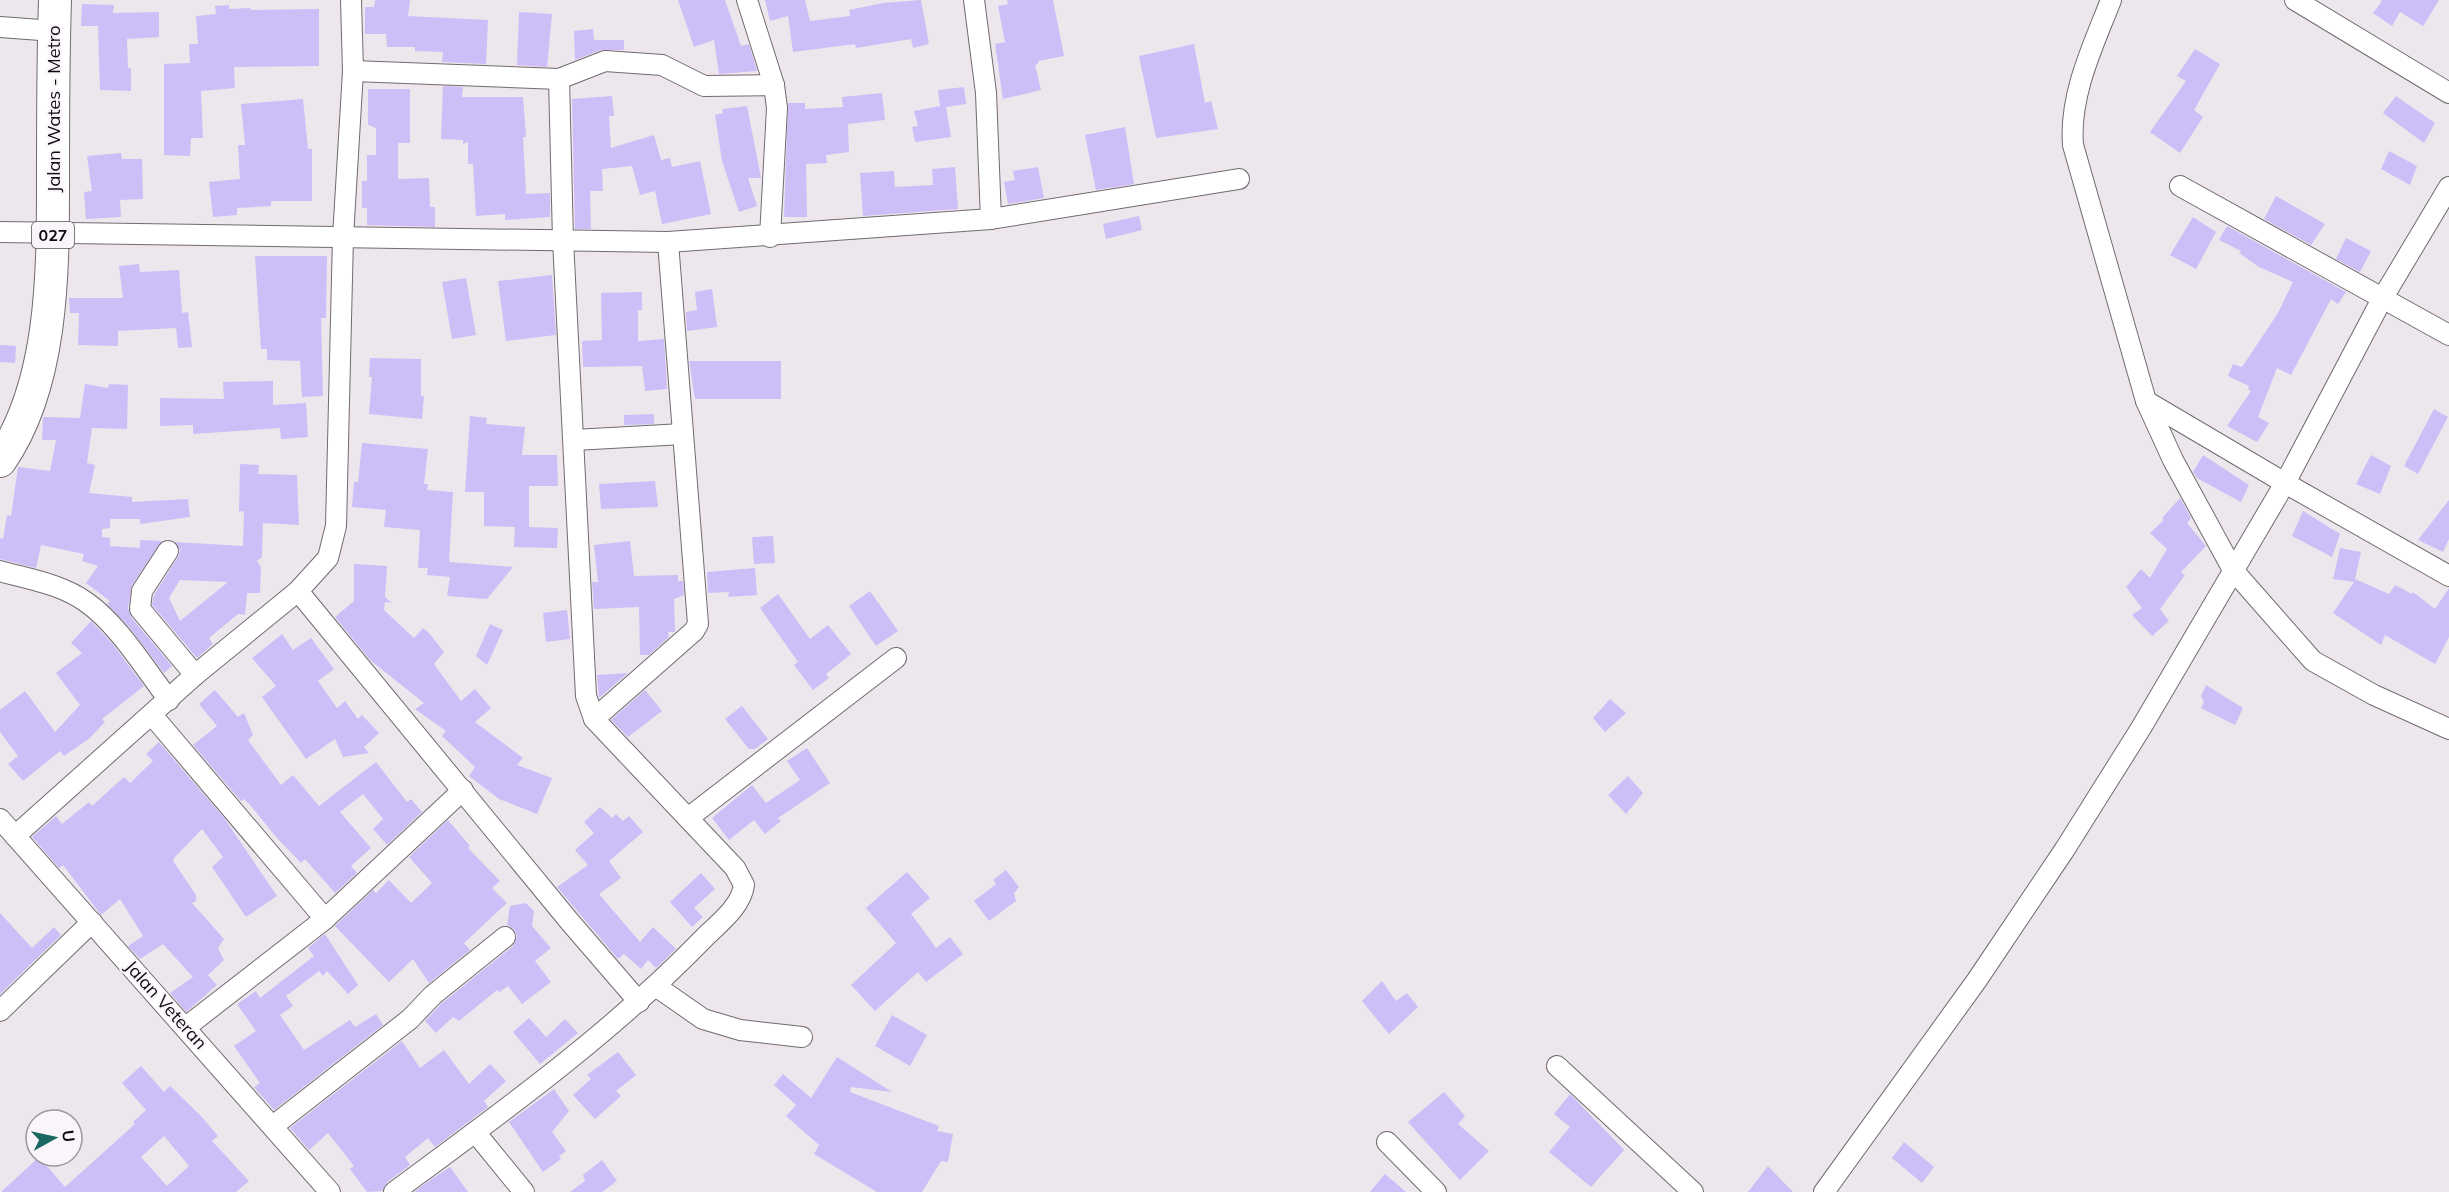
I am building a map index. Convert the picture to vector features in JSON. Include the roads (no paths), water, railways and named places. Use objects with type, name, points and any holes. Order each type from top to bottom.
[{"type":"main road","name":"Jalan Wates - Metro","points":[[0,461],[27,406],[43,354],[53,233],[55,0]]},
{"type":"street","points":[[15,836],[195,675],[298,591],[328,558],[336,526],[343,237],[353,71],[351,0]]},
{"type":"street","points":[[747,0],[774,85],[777,126],[770,237]]},
{"type":"street","points":[[974,0],[986,93],[991,219]]},
{"type":"street","points":[[2111,0],[2085,69],[2074,110],[2073,145],[2146,400],[2173,460],[2233,570],[2313,661],[2374,695],[2449,729]]},
{"type":"street","points":[[2295,0],[2449,93]]},
{"type":"street","points":[[0,27],[54,31]]},
{"type":"street","points":[[353,71],[558,80],[605,61],[662,64],[704,86],[774,85]]},
{"type":"street","points":[[394,1192],[475,1132],[657,987],[737,904],[743,894],[744,885],[735,868],[594,719],[585,696],[563,240],[558,80]]},
{"type":"street","points":[[0,232],[668,242],[770,237],[991,219],[1239,179]]},
{"type":"street","points":[[2180,186],[2449,335]]},
{"type":"street","points":[[1824,1192],[1977,980],[2066,849],[2141,728],[2285,483],[2382,299],[2449,187]]},
{"type":"street","points":[[594,719],[694,632],[698,624],[668,242]]},
{"type":"street","points":[[2146,400],[2285,483],[2449,576]]},
{"type":"street","points":[[574,440],[683,434]]},
{"type":"street","points":[[168,551],[142,591],[140,609],[195,675]]},
{"type":"street","points":[[0,571],[65,590],[87,602],[109,623],[169,700]]},
{"type":"street","points":[[298,591],[570,922],[639,1002]]},
{"type":"street","points":[[688,818],[896,658]]},
{"type":"street","points":[[152,715],[325,918]]},
{"type":"street","points":[[186,1027],[325,918],[463,790]]},
{"type":"street","name":"Jalan Veteran","points":[[0,819],[330,1192]]},
{"type":"street","points":[[0,1011],[92,922]]},
{"type":"street","points":[[273,1126],[410,1019],[433,995],[505,937]]},
{"type":"street","points":[[657,987],[703,1018],[740,1030],[802,1037]]},
{"type":"street","points":[[1557,1066],[1692,1192]]},
{"type":"street","points":[[475,1132],[524,1192]]},
{"type":"street","points":[[1387,1142],[1436,1192]]}]
